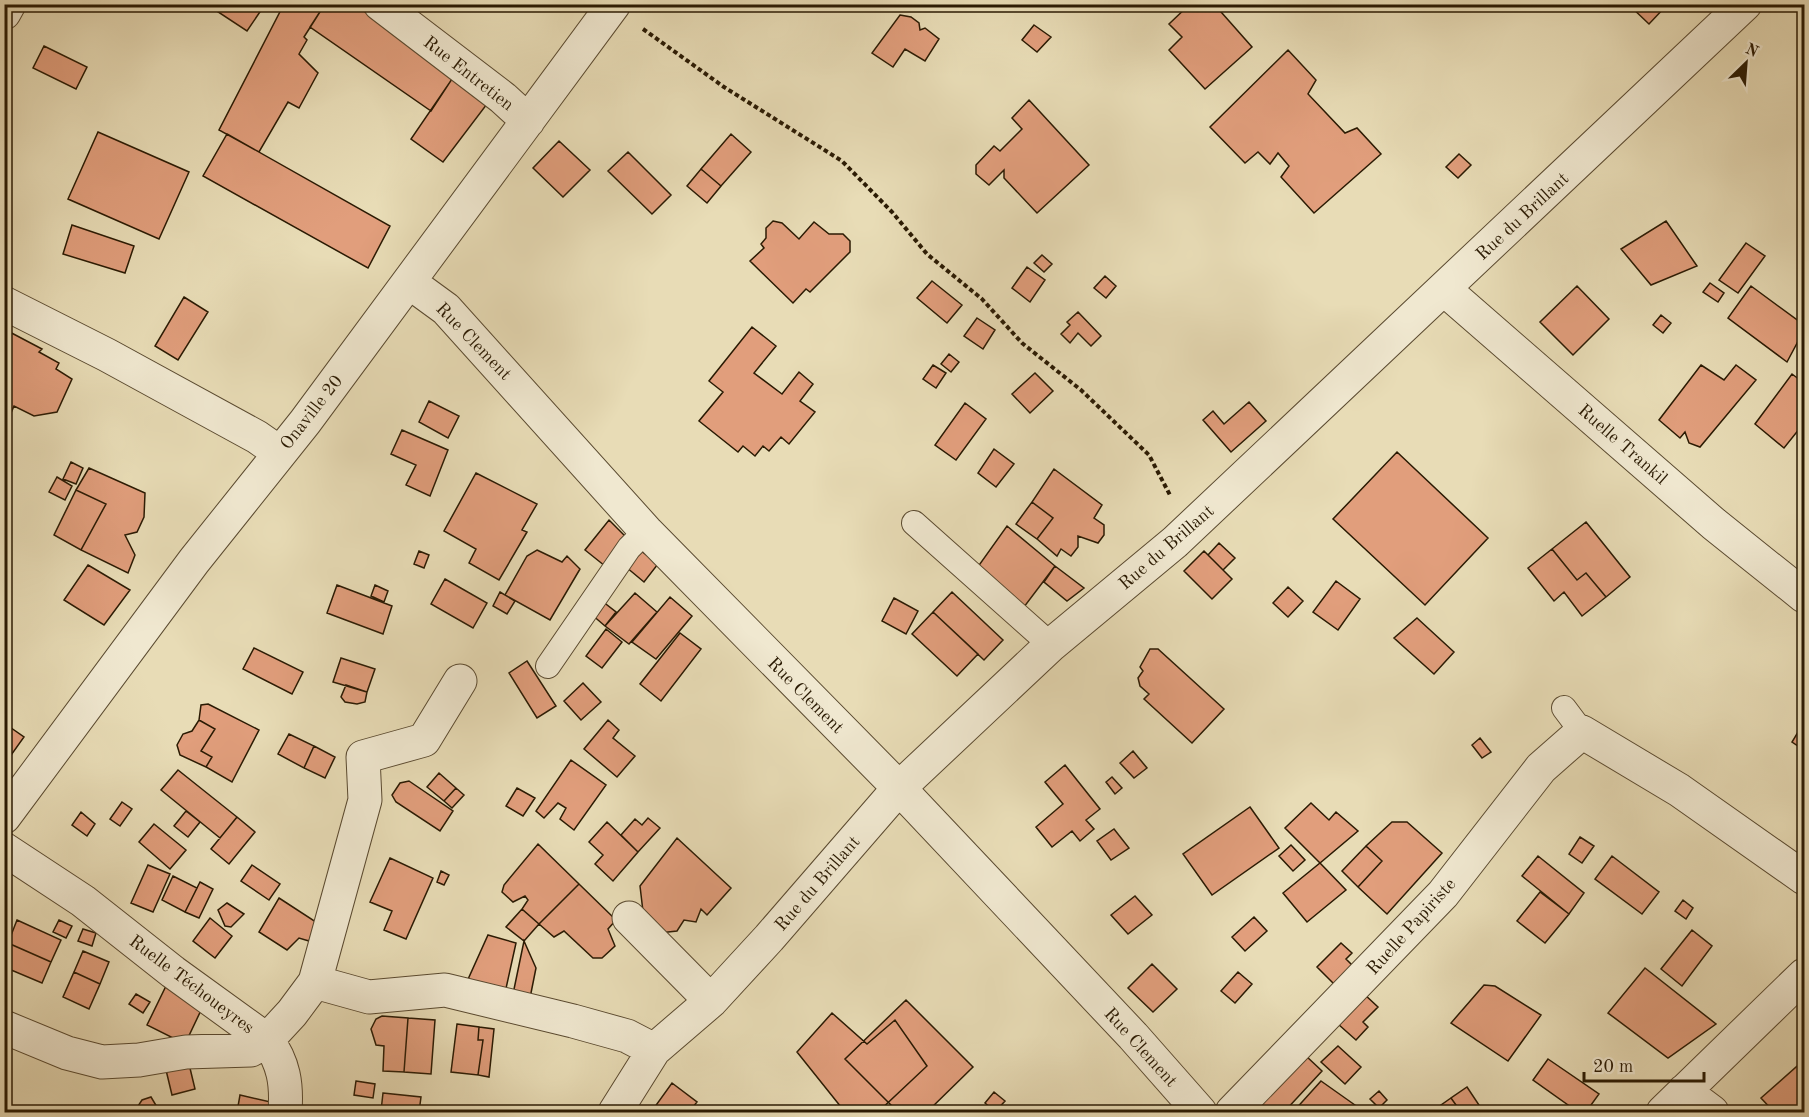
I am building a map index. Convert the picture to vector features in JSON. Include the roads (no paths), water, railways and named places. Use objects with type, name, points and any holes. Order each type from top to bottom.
[{"type":"street","points":[[4,13],[9,4]]},
{"type":"street","name":"Rue Entretien","points":[[380,4],[503,98],[528,121]]},
{"type":"street","name":"Onaville 20","points":[[4,817],[187,571],[410,282],[614,4]]},
{"type":"street","name":"Rue du Brillant","points":[[615,1113],[654,1050],[711,1001],[899,788],[1051,645],[1175,542],[1745,4]]},
{"type":"street","name":"Rue Clement","points":[[410,282],[446,309],[646,531],[899,788],[1133,1036],[1200,1113]]},
{"type":"street","name":"Ruelle Trankil","points":[[1444,289],[1714,524],[1804,596]]},
{"type":"street","points":[[4,303],[107,355],[257,437],[280,453]]},
{"type":"street","points":[[460,681],[424,740],[363,757],[365,800],[315,982],[369,997],[445,990],[627,1036],[654,1050]]},
{"type":"street","name":"Ruelle Papiriste","points":[[1232,1113],[1443,894],[1541,768],[1574,720],[1804,878]]},
{"type":"street","name":"Ruelle Téchoueyres","points":[[4,849],[83,901],[173,972],[267,1040],[292,1014],[315,982]]},
{"type":"street","points":[[629,918],[711,1001]]},
{"type":"street","points":[[1712,1113],[1674,1102],[1804,975]]},
{"type":"street","points":[[4,1028],[67,1053],[102,1062],[139,1060],[186,1052],[251,1050],[267,1040],[280,1058],[286,1094],[285,1113]]},
{"type":"lane","points":[[914,523],[1051,645]]},
{"type":"lane","points":[[548,666],[629,548],[646,531]]}]
